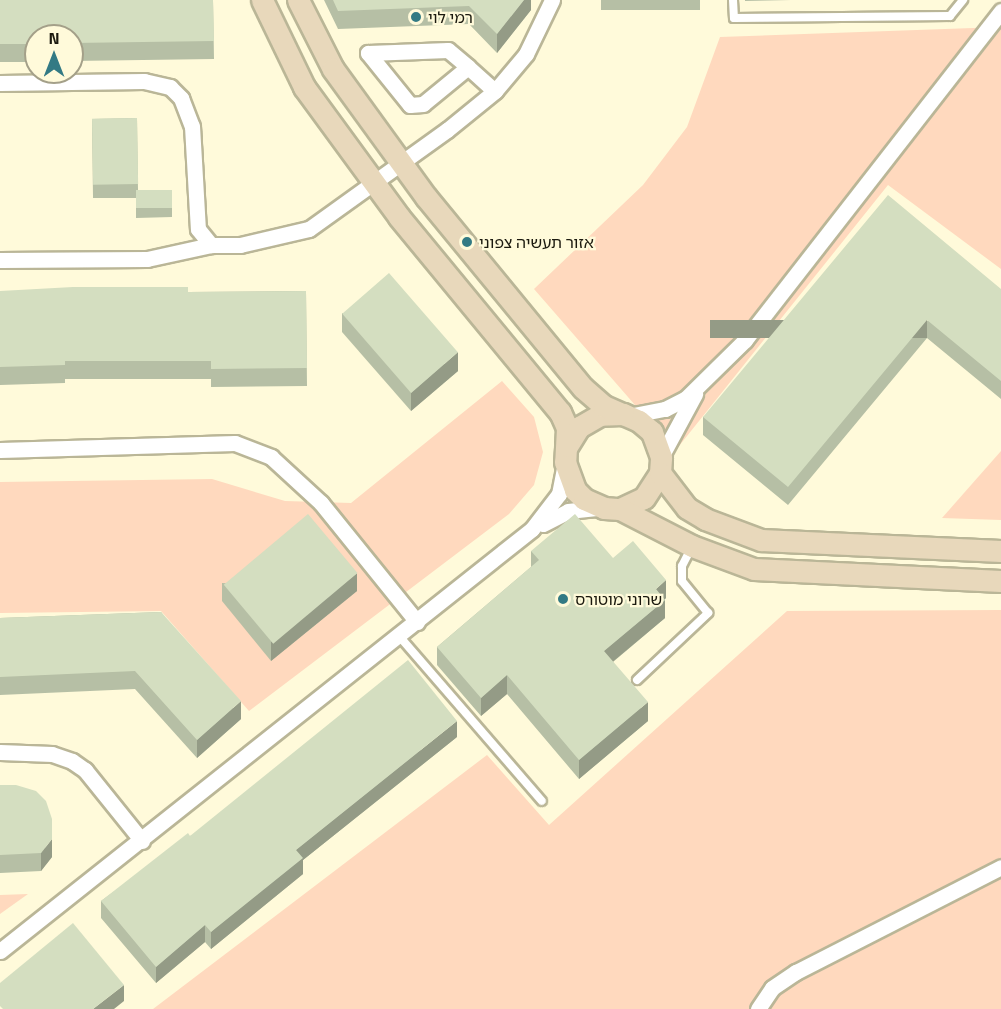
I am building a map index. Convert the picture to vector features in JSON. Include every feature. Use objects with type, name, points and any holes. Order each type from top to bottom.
[{"type":"street","points":[[261,0],[304,87],[374,184],[483,323],[560,412],[567,428],[566,454],[559,494],[532,530]]},
{"type":"street","points":[[298,0],[333,69],[400,163],[509,302],[583,388],[604,406],[626,415],[652,432],[661,465],[687,508],[705,519],[761,540],[1001,551]]},
{"type":"street","points":[[0,260],[147,259],[212,245],[240,245],[309,229],[374,184],[495,91],[526,54],[552,0]]},
{"type":"street","points":[[1001,11],[784,293],[699,386],[665,409],[626,415],[600,415],[579,427],[566,454],[574,490],[584,499],[612,508],[692,546],[754,570],[784,574],[1001,580]]},
{"type":"street","points":[[468,67],[423,104],[410,105],[368,53],[448,50],[468,67],[495,91]]},
{"type":"street","points":[[0,83],[144,81],[170,87],[188,113],[195,218],[198,229],[212,245]]},
{"type":"street","points":[[0,951],[142,842],[532,530],[568,511],[612,508],[644,498],[699,386]]},
{"type":"street","points":[[0,450],[235,443],[271,457],[321,503],[417,622]]},
{"type":"street","points":[[0,752],[52,754],[72,760],[85,770],[142,842]]},
{"type":"street","points":[[758,1009],[772,988],[796,972],[1001,867]]},
{"type":"lane","points":[[733,0],[734,18],[950,16],[963,0]]},
{"type":"lane","points":[[637,680],[708,614],[682,581],[682,566],[692,546]]},
{"type":"lane","points":[[399,636],[542,801]]},
{"type":"shaded area","points":[[1001,27],[1001,269],[888,185],[675,451],[534,289],[643,185],[687,127],[720,37]]},
{"type":"shaded area","points":[[502,381],[534,417],[543,452],[534,485],[509,514],[249,711],[161,611],[0,613],[0,482],[212,479],[285,501],[351,503]]},
{"type":"shaded area","points":[[1001,451],[1001,520],[942,518]]},
{"type":"shaded area","points":[[1001,610],[1001,1009],[153,1009],[487,755],[549,825],[787,611]]},
{"type":"shaded area","points":[[28,894],[0,914],[0,895]]},
{"type":"building","points":[[0,0],[213,0],[214,41],[84,43],[84,24],[24,24],[24,44],[0,44]]},
{"type":"building","points":[[333,0],[524,0],[497,34],[469,6],[338,11]]},
{"type":"building","points":[[137,118],[138,184],[93,185],[92,119]]},
{"type":"building","points":[[136,190],[172,190],[172,208],[136,208]]},
{"type":"building","points":[[888,195],[1001,289],[1001,381],[927,320],[788,487],[703,417]]},
{"type":"building","points":[[389,273],[458,352],[411,393],[342,314]]},
{"type":"building","points":[[73,287],[188,287],[188,292],[306,291],[307,368],[211,369],[211,361],[65,361],[65,365],[0,367],[0,291]]},
{"type":"building","points":[[308,514],[357,573],[273,644],[224,585]]},
{"type":"building","points":[[575,514],[613,558],[633,541],[666,580],[656,589],[665,600],[604,651],[648,702],[579,760],[507,675],[481,698],[437,647],[539,560],[531,551]]},
{"type":"building","points":[[161,612],[241,701],[197,740],[135,671],[0,677],[0,618]]},
{"type":"building","points":[[408,660],[457,721],[296,850],[303,858],[211,932],[205,925],[156,967],[101,901],[188,833],[190,836]]},
{"type":"building","points":[[0,785],[16,785],[36,791],[46,801],[52,819],[52,839],[41,853],[0,855]]},
{"type":"building","points":[[73,923],[124,985],[93,1009],[3,1009],[0,1006],[0,983]]},
{"type":"place","name":"רמי לוי","points":[[416,17]]},
{"type":"place","name":"אזור תעשיה צפוני","points":[[467,242]]},
{"type":"place","name":"שרוני מוטורס","points":[[563,599]]}]
